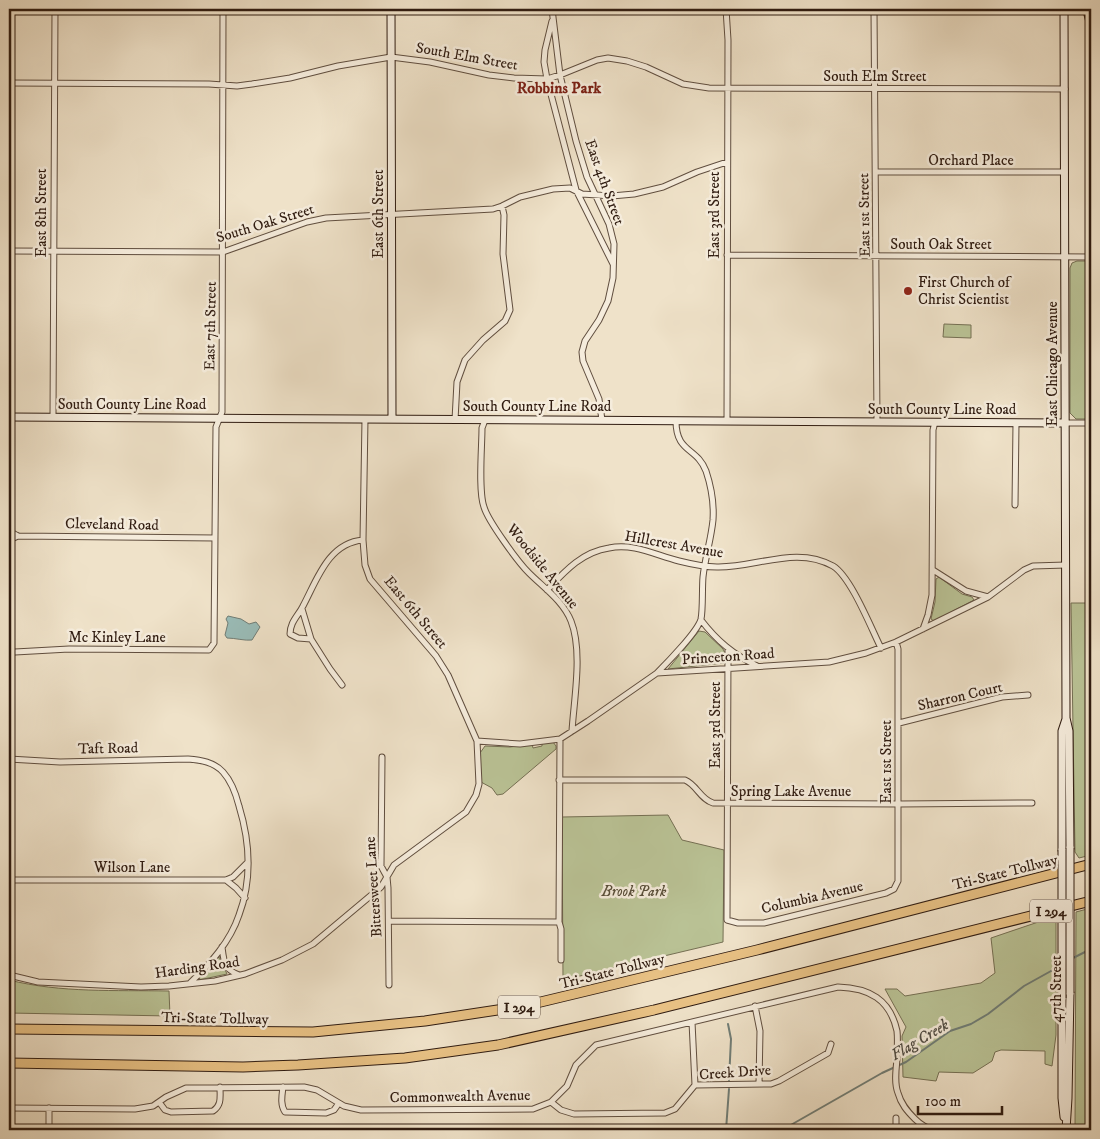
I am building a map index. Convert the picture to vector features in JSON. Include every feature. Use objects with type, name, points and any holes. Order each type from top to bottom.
[{"type":"highway","name":"Tri-State Tollway","points":[[9,1029],[313,1032],[425,1021],[524,1006],[757,950],[1091,864]]},
{"type":"highway","name":"I 294","points":[[9,1063],[298,1065],[405,1058],[498,1045],[654,1010],[1091,901]]},
{"type":"main road","name":"East 6th Street","points":[[391,9],[392,419]]},
{"type":"main road","name":"East Chicago Avenue","points":[[1064,9],[1066,718],[1069,730],[1066,849]]},
{"type":"main road","name":"South County Line Road","points":[[9,417],[1066,423]]},
{"type":"main road","name":"47th Street","points":[[1066,849],[1070,993],[1066,1130]]},
{"type":"main road","name":"47th Street","points":[[1066,849],[1062,998],[1062,1098],[1066,1130]]},
{"type":"street","name":"East 8th Street","points":[[53,417],[55,9]]},
{"type":"street","name":"East 7th Street","points":[[214,643],[216,427],[222,412],[224,9]]},
{"type":"street","name":"East 4th Street","points":[[552,9],[560,75],[578,148],[587,177],[612,234],[614,244],[614,266],[608,301],[599,320],[585,341],[582,352],[583,361],[599,399],[602,420]]},
{"type":"street","name":"East 3rd Street","points":[[726,9],[728,88],[727,421]]},
{"type":"street","name":"East 1st Street","points":[[874,9],[877,422]]},
{"type":"street","name":"East 4th Street","points":[[553,18],[545,50],[547,79],[576,190],[614,266]]},
{"type":"street","name":"South Elm Street","points":[[9,83],[237,86],[272,82],[338,66],[392,57],[430,62],[489,75],[547,79],[597,60],[614,58],[646,67],[694,87],[1065,89]]},
{"type":"street","name":"South Oak Street","points":[[9,251],[223,252],[307,222],[344,216],[493,209],[520,197],[564,188],[576,190],[582,194],[612,196],[648,191],[727,162]]},
{"type":"street","name":"Orchard Place","points":[[876,172],[1065,172]]},
{"type":"street","points":[[455,420],[457,382],[468,354],[505,321],[510,310],[503,254],[504,215],[502,206]]},
{"type":"street","name":"South Oak Street","points":[[727,256],[1091,257]]},
{"type":"street","name":"East 6th Street","points":[[365,419],[363,540],[365,565],[370,579],[440,662],[448,675],[477,741],[479,784],[476,795],[466,812],[394,865],[387,877]]},
{"type":"street","name":"Woodside Avenue","points":[[485,420],[482,428],[482,494],[484,507],[489,518],[527,571],[564,608],[575,634],[577,658],[572,731]]},
{"type":"street","points":[[477,741],[520,744],[560,739],[657,673],[681,647],[701,620],[704,566],[713,520],[710,484],[705,468],[677,437],[676,421]]},
{"type":"street","points":[[923,629],[932,595],[933,430],[935,422]]},
{"type":"street","points":[[1015,505],[1016,423]]},
{"type":"street","points":[[1066,423],[1091,423]]},
{"type":"street","name":"Cleveland Road","points":[[9,531],[18,536],[215,538]]},
{"type":"street","points":[[9,540],[18,536]]},
{"type":"street","points":[[311,639],[298,638],[290,634],[290,626],[302,609],[323,566],[345,545],[363,540]]},
{"type":"street","name":"Hillcrest Avenue","points":[[547,590],[576,562],[588,554],[610,547],[635,547],[679,561],[704,566],[730,566],[791,557],[819,561],[834,567],[842,574],[881,648]]},
{"type":"street","name":"Princeton Road","points":[[657,673],[828,662],[866,653],[896,642],[988,597],[1024,570],[1033,566],[1066,565]]},
{"type":"street","points":[[933,570],[966,592],[988,597]]},
{"type":"street","points":[[302,609],[311,639],[342,685]]},
{"type":"street","points":[[701,620],[728,650],[757,666]]},
{"type":"street","name":"East 1st Street","points":[[896,642],[898,649],[899,723],[898,881]]},
{"type":"street","name":"Mc Kinley Lane","points":[[9,654],[12,651],[83,649],[209,650],[214,643]]},
{"type":"street","name":"East 3rd Street","points":[[727,920],[728,650]]},
{"type":"street","name":"Sharron Court","points":[[899,723],[1002,697],[1028,695]]},
{"type":"street","points":[[560,739],[559,922],[561,929],[561,960]]},
{"type":"street","name":"Bittersweet Lane","points":[[382,757],[381,866],[387,877],[390,921],[390,985]]},
{"type":"street","name":"Taft Road","points":[[9,759],[60,762],[188,759],[208,761],[223,771],[234,788],[244,823],[249,862]]},
{"type":"street","name":"Spring Lake Avenue","points":[[559,780],[685,780],[708,801],[727,803],[899,804],[1032,802]]},
{"type":"street","points":[[245,898],[226,880],[233,877],[249,862]]},
{"type":"street","points":[[190,983],[222,947],[238,918],[245,898],[249,862]]},
{"type":"street","name":"Harding Road","points":[[9,975],[38,982],[108,986],[169,986],[215,981],[240,975],[282,960],[313,944],[381,887],[387,877]]},
{"type":"street","name":"Wilson Lane","points":[[9,880],[226,880]]},
{"type":"street","name":"Columbia Avenue","points":[[727,920],[738,923],[764,923],[886,893],[894,888],[898,881]]},
{"type":"street","points":[[390,921],[559,922]]},
{"type":"street","points":[[222,947],[225,964],[228,969],[240,975]]},
{"type":"street","name":"Commonwealth Avenue","points":[[9,1108],[135,1109],[153,1106],[186,1088],[304,1087],[317,1090],[344,1106],[361,1110],[533,1109],[551,1102],[567,1086],[576,1065],[596,1045],[838,987],[856,988],[871,994],[884,1003],[892,1017],[897,1033],[896,1082],[899,1097],[908,1113],[924,1127],[934,1130]]},
{"type":"street","points":[[754,1006],[760,1032],[759,1084]]},
{"type":"street","points":[[692,1022],[695,1085]]},
{"type":"street","name":"Creek Drive","points":[[551,1102],[561,1110],[574,1114],[665,1113],[675,1109],[695,1085],[770,1084],[779,1081],[828,1053],[831,1044]]},
{"type":"street","points":[[159,1102],[165,1110],[171,1112],[213,1111],[218,1108],[220,1102],[220,1087]]},
{"type":"street","points":[[283,1087],[282,1108],[285,1112],[326,1112],[334,1110],[339,1103]]},
{"type":"street","points":[[49,1108],[49,1130]]},
{"type":"street","points":[[896,1118],[896,1130]]},
{"type":"green space","points":[[1091,261],[1091,419],[1076,419],[1070,413],[1070,268],[1072,263]]},
{"type":"green space","points":[[944,324],[971,325],[971,338],[943,337]]},
{"type":"green space","points":[[939,577],[962,594],[972,597],[974,600],[934,621],[931,619],[935,602],[936,579]]},
{"type":"green space","points":[[1071,603],[1091,603],[1091,855],[1079,858],[1075,852]]},
{"type":"green space","points":[[699,631],[705,632],[723,649],[725,653],[724,663],[668,669]]},
{"type":"green space","points":[[553,742],[556,749],[503,794],[497,795],[492,788],[481,782],[480,753],[485,746],[510,747],[532,744],[533,748],[542,746],[542,743]]},
{"type":"green space","name":"Brook Park","points":[[668,815],[682,840],[724,850],[723,942],[563,980],[562,817]]},
{"type":"green space","points":[[1091,908],[1091,1130],[1075,1130],[1076,912]]},
{"type":"green space","points":[[1056,916],[1056,1035],[1052,1066],[1045,1064],[1045,1051],[1001,1050],[995,1052],[992,1061],[973,1073],[939,1072],[936,1081],[903,1077],[902,1036],[906,1027],[885,989],[897,989],[905,996],[981,983],[995,973],[991,938]]},
{"type":"green space","points":[[219,957],[227,974],[199,980],[199,977]]},
{"type":"green space","points":[[9,980],[68,989],[169,991],[170,1016],[9,1013]]},
{"type":"water","points":[[228,616],[241,619],[249,624],[256,622],[260,627],[252,640],[227,638],[225,635],[228,623],[226,619]]},
{"type":"waterway","name":"Flag Creek","points":[[1073,958],[1091,949]]},
{"type":"waterway","name":"Flag Creek","points":[[782,1130],[882,1073],[906,1062],[950,1031],[971,1024],[988,1014],[1024,986],[1060,966]]},
{"type":"waterway","points":[[728,1024],[731,1039],[729,1080]]},
{"type":"waterway","points":[[726,1130],[729,1089]]},
{"type":"railway","points":[[1084,9],[1091,36]]},
{"type":"place","name":"First Church of Christ Scientist","points":[[908,291]]},
{"type":"district","name":"Robbins Park","points":[[559,87]]}]
